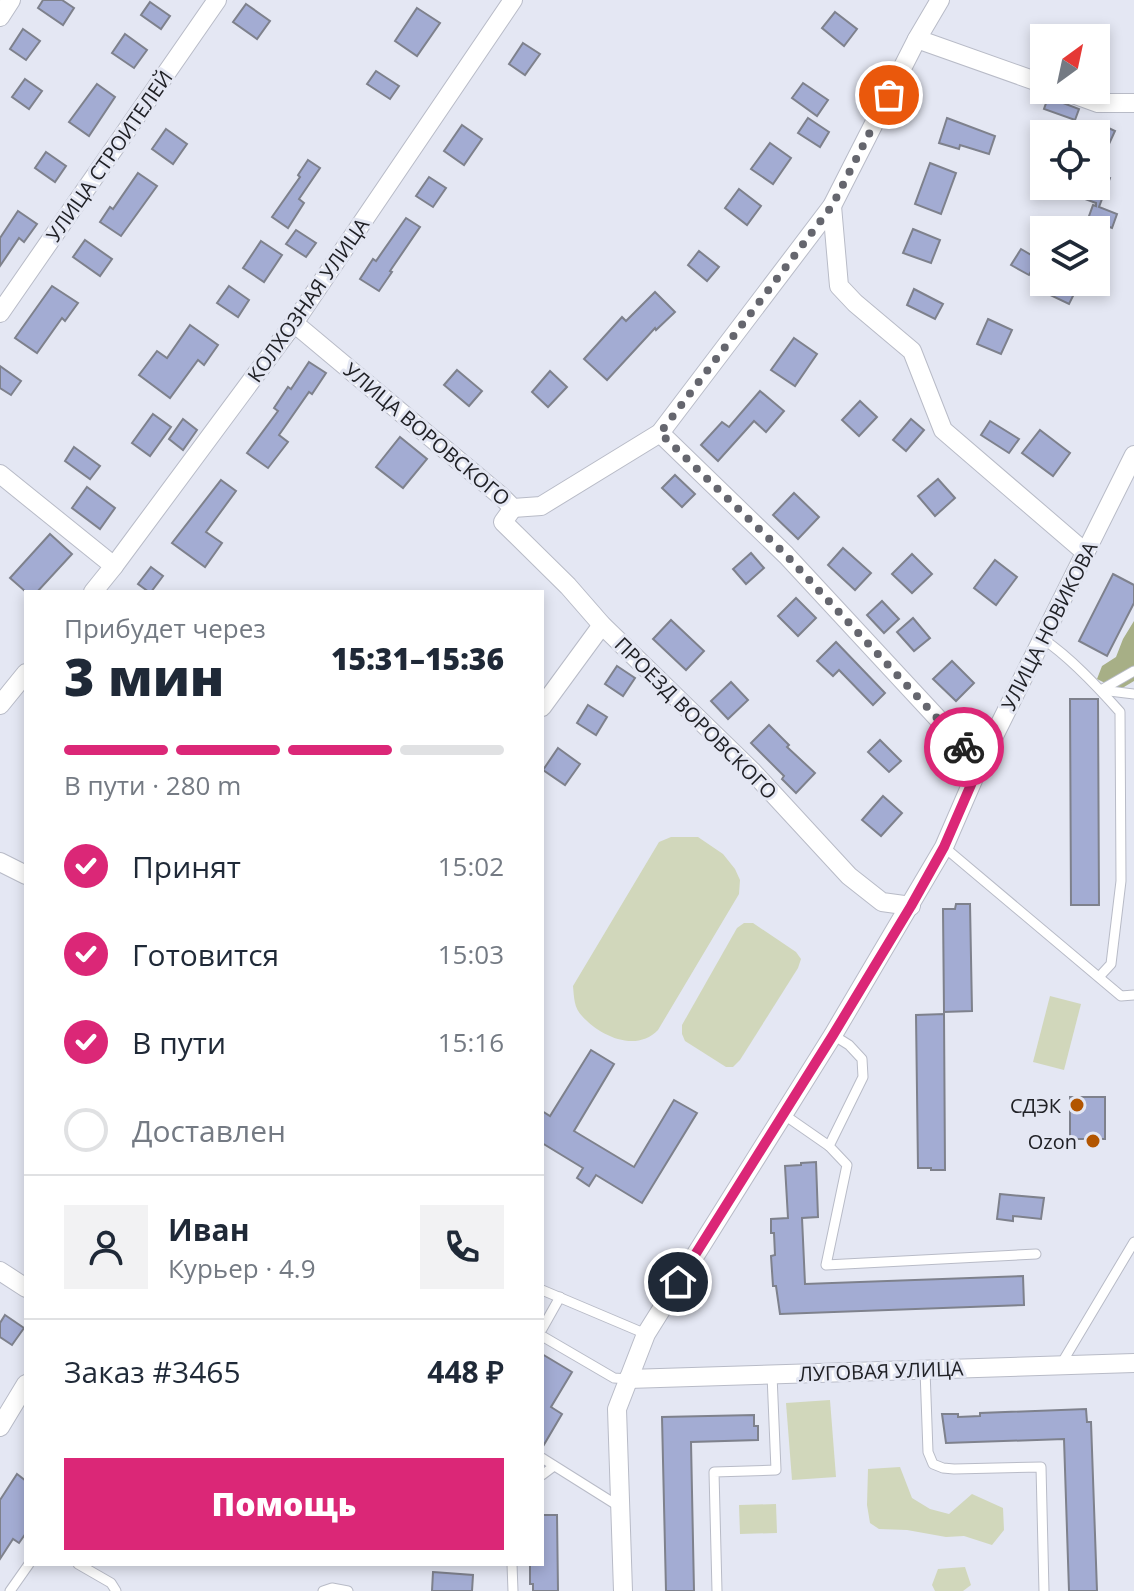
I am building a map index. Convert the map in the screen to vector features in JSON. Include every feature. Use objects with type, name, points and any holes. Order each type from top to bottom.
[{"type":"street","points":[[0,17],[11,0]]},
{"type":"street","name":"УЛИЦА СТРОИТЕЛЕЙ","points":[[0,313],[217,0]]},
{"type":"street","name":"КОЛХОЗНАЯ УЛИЦА","points":[[95,590],[294,323],[513,0]]},
{"type":"street","name":"УЛИЦА ВОРОВСКОГО","points":[[294,323],[513,508],[541,506],[660,433],[832,206],[940,0]]},
{"type":"street","points":[[917,39],[1030,79]]},
{"type":"street","points":[[1110,103],[1134,103]]},
{"type":"street","points":[[832,206],[839,286],[912,351],[943,430],[1086,553]]},
{"type":"street","points":[[660,433],[786,555],[980,764]]},
{"type":"street","name":"УЛИЦА НОВИКОВА","points":[[623,1591],[617,1409],[646,1334],[833,1035],[944,847],[980,764],[1134,455]]},
{"type":"street","points":[[0,474],[114,566]]},
{"type":"street","name":"ПРОЕЗД ВОРОВСКОГО","points":[[513,508],[503,522],[568,586],[602,625],[753,772],[849,876],[882,902],[911,906]]},
{"type":"street","points":[[544,704],[602,625]]},
{"type":"street","points":[[0,705],[24,675]]},
{"type":"street","points":[[0,862],[24,874]]},
{"type":"street","points":[[0,1271],[24,1287]]},
{"type":"street","name":"ЛУГОВАЯ УЛИЦА","points":[[628,1379],[1134,1363]]},
{"type":"street","points":[[0,1427],[24,1387]]},
{"type":"lane","points":[[1043,639],[1101,690],[1120,712],[1121,881],[1111,964],[1099,977]]},
{"type":"lane","points":[[1101,690],[1134,671]]},
{"type":"lane","points":[[1101,690],[1134,694]]},
{"type":"lane","points":[[944,847],[1121,996],[1134,995]]},
{"type":"lane","points":[[829,1146],[863,1077],[862,1059],[849,1045],[833,1035]]},
{"type":"lane","points":[[783,1114],[829,1146],[847,1165],[826,1265],[1036,1254]]},
{"type":"lane","points":[[1060,1366],[1134,1242]]},
{"type":"lane","points":[[544,1291],[646,1334]]},
{"type":"lane","points":[[544,1325],[560,1297]]},
{"type":"lane","points":[[544,1337],[614,1378],[628,1379]]},
{"type":"lane","points":[[925,1370],[928,1452],[933,1464],[954,1469],[1041,1467],[1044,1591]]},
{"type":"lane","points":[[717,1591],[714,1472],[776,1470],[772,1375]]},
{"type":"lane","points":[[544,1459],[620,1507]]},
{"type":"lane","points":[[544,1474],[554,1466]]},
{"type":"lane","points":[[10,1591],[28,1566]]},
{"type":"lane","points":[[81,1566],[111,1583],[116,1591]]},
{"type":"lane","points":[[512,1566],[513,1591]]},
{"type":"lane","points":[[323,1591],[332,1588],[348,1591]]},
{"type":"green space","points":[[1134,621],[1134,681],[1119,690],[1097,679],[1102,666],[1116,657]]},
{"type":"green space","points":[[671,837],[698,837],[723,854],[740,880],[739,894],[658,1030],[639,1040],[618,1039],[598,1030],[579,1013],[573,986],[659,842]]},
{"type":"green space","points":[[744,923],[753,923],[796,952],[801,959],[740,1060],[733,1067],[726,1067],[685,1041],[682,1025],[737,928]]},
{"type":"green space","points":[[1050,996],[1081,1004],[1064,1070],[1033,1062]]},
{"type":"green space","points":[[830,1400],[836,1477],[792,1480],[786,1403]]},
{"type":"green space","points":[[900,1467],[912,1498],[930,1509],[949,1514],[972,1494],[1003,1508],[1004,1530],[992,1545],[964,1536],[946,1537],[879,1529],[870,1523],[868,1469]]},
{"type":"green space","points":[[776,1504],[777,1533],[740,1534],[739,1505]]},
{"type":"green space","points":[[965,1567],[971,1585],[963,1591],[935,1591],[932,1585],[938,1569]]},
{"type":"building","points":[[43,0],[62,0],[74,8],[63,25],[38,8]]},
{"type":"building","points":[[150,2],[170,16],[161,29],[141,15]]},
{"type":"building","points":[[246,4],[270,21],[257,39],[233,22]]},
{"type":"building","points":[[417,8],[440,23],[417,56],[395,41]]},
{"type":"building","points":[[835,12],[857,29],[844,46],[822,28]]},
{"type":"building","points":[[23,29],[40,41],[26,60],[10,49]]},
{"type":"building","points":[[125,34],[147,50],[134,68],[112,53]]},
{"type":"building","points":[[523,43],[540,54],[525,75],[509,64]]},
{"type":"building","points":[[376,71],[399,86],[390,99],[367,84]]},
{"type":"building","points":[[25,79],[42,91],[29,109],[12,97]]},
{"type":"building","points":[[803,83],[828,100],[817,116],[792,98]]},
{"type":"building","points":[[97,84],[115,97],[89,136],[69,122]]},
{"type":"building","points":[[1046,104],[1066,104],[1079,109],[1075,120],[1044,109]]},
{"type":"building","points":[[808,118],[829,132],[820,147],[798,133]]},
{"type":"building","points":[[947,118],[995,136],[989,154],[960,145],[959,149],[939,143]]},
{"type":"building","points":[[462,125],[482,139],[464,165],[444,151]]},
{"type":"building","points":[[166,129],[187,144],[173,164],[152,149]]},
{"type":"building","points":[[770,143],[791,158],[773,184],[751,169]]},
{"type":"building","points":[[46,152],[66,166],[55,182],[35,168]]},
{"type":"building","points":[[308,160],[320,168],[299,199],[304,203],[288,228],[272,217]]},
{"type":"building","points":[[930,163],[956,173],[941,214],[915,204]]},
{"type":"building","points":[[138,173],[157,186],[121,236],[100,222]]},
{"type":"building","points":[[429,177],[446,188],[433,207],[416,196]]},
{"type":"building","points":[[739,189],[761,206],[747,225],[725,208]]},
{"type":"building","points":[[1088,200],[1102,200],[1099,207],[1117,214],[1112,228],[1110,216],[1089,216],[1096,203]]},
{"type":"building","points":[[18,211],[37,224],[24,242],[19,238],[0,266],[0,238]]},
{"type":"building","points":[[406,218],[420,227],[379,291],[360,279]]},
{"type":"building","points":[[913,229],[940,240],[931,263],[903,253]]},
{"type":"building","points":[[296,230],[316,243],[306,257],[286,244]]},
{"type":"building","points":[[85,240],[112,259],[100,276],[73,257]]},
{"type":"building","points":[[261,241],[282,255],[264,282],[243,268]]},
{"type":"building","points":[[1021,249],[1030,254],[1029,275],[1011,265]]},
{"type":"building","points":[[699,251],[719,267],[707,281],[688,265]]},
{"type":"building","points":[[52,286],[78,303],[65,321],[62,318],[37,353],[15,338]]},
{"type":"building","points":[[229,286],[249,300],[238,317],[217,303]]},
{"type":"building","points":[[914,289],[943,304],[935,319],[907,305]]},
{"type":"building","points":[[655,292],[675,312],[655,328],[607,380],[584,359],[622,317],[626,321]]},
{"type":"building","points":[[1052,296],[1073,296],[1069,304]]},
{"type":"building","points":[[988,319],[1012,330],[1001,354],[977,344]]},
{"type":"building","points":[[190,325],[218,345],[204,365],[198,360],[170,398],[139,375],[157,351],[167,358]]},
{"type":"building","points":[[794,338],[817,354],[795,386],[771,370]]},
{"type":"building","points":[[309,362],[326,373],[279,435],[288,442],[268,468],[247,453],[278,411],[274,408],[288,387],[291,389]]},
{"type":"building","points":[[0,366],[21,381],[11,395],[0,388]]},
{"type":"building","points":[[457,370],[482,391],[469,406],[444,385]]},
{"type":"building","points":[[550,371],[567,387],[548,407],[532,392]]},
{"type":"building","points":[[760,391],[784,411],[766,432],[754,421],[718,461],[701,445],[722,422],[729,427]]},
{"type":"building","points":[[860,401],[877,417],[859,436],[842,420]]},
{"type":"building","points":[[153,414],[171,427],[150,456],[132,443]]},
{"type":"building","points":[[183,419],[197,430],[183,450],[169,439]]},
{"type":"building","points":[[911,419],[924,430],[906,451],[893,440]]},
{"type":"building","points":[[990,421],[1019,439],[1009,453],[981,435]]},
{"type":"building","points":[[1040,430],[1070,453],[1053,476],[1022,453]]},
{"type":"building","points":[[400,437],[427,459],[403,488],[376,467]]},
{"type":"building","points":[[74,447],[100,466],[90,479],[65,461]]},
{"type":"building","points":[[675,475],[695,494],[682,507],[662,488]]},
{"type":"building","points":[[938,479],[955,498],[935,516],[918,496]]},
{"type":"building","points":[[221,480],[236,491],[206,532],[222,543],[205,567],[172,543]]},
{"type":"building","points":[[87,487],[115,508],[100,529],[72,508]]},
{"type":"building","points":[[794,493],[819,517],[798,539],[773,515]]},
{"type":"building","points":[[50,534],[72,554],[39,590],[24,590],[10,578]]},
{"type":"building","points":[[843,548],[871,573],[855,590],[828,565]]},
{"type":"building","points":[[751,553],[764,568],[746,584],[733,569]]},
{"type":"building","points":[[912,554],[932,574],[912,593],[892,574]]},
{"type":"building","points":[[995,560],[1017,577],[996,605],[974,588]]},
{"type":"building","points":[[151,567],[163,576],[152,590],[138,584]]},
{"type":"building","points":[[1113,574],[1134,585],[1134,603],[1107,656],[1079,641]]},
{"type":"building","points":[[796,598],[816,618],[798,636],[778,616]]},
{"type":"building","points":[[882,601],[899,619],[884,633],[867,615]]},
{"type":"building","points":[[913,618],[930,638],[914,651],[897,632]]},
{"type":"building","points":[[671,620],[704,651],[686,670],[653,639]]},
{"type":"building","points":[[836,642],[885,693],[873,705],[839,670],[833,676],[817,661]]},
{"type":"building","points":[[952,661],[974,683],[956,701],[933,679]]},
{"type":"building","points":[[617,666],[635,678],[623,696],[605,684]]},
{"type":"building","points":[[731,682],[748,700],[728,719],[711,701]]},
{"type":"building","points":[[1070,699],[1098,699],[1099,905],[1071,905]]},
{"type":"building","points":[[588,705],[607,717],[596,735],[577,723]]},
{"type":"building","points":[[769,725],[815,773],[796,793],[782,779],[784,776],[751,743]]},
{"type":"building","points":[[880,740],[901,761],[889,772],[868,752]]},
{"type":"building","points":[[558,748],[580,764],[565,785],[544,769]]},
{"type":"building","points":[[883,796],[902,813],[881,836],[862,820]]},
{"type":"building","points":[[956,904],[970,904],[972,1011],[944,1012],[943,909],[955,909]]},
{"type":"building","points":[[944,1014],[945,1170],[931,1170],[918,1168],[916,1015]]},
{"type":"building","points":[[591,1050],[614,1064],[574,1131],[634,1167],[674,1100],[697,1113],[642,1203],[596,1175],[589,1186],[577,1178],[583,1168],[544,1144],[544,1112],[550,1116]]},
{"type":"building","points":[[1070,1097],[1105,1097],[1105,1139],[1070,1139]]},
{"type":"building","points":[[816,1162],[818,1217],[802,1218],[805,1284],[1023,1276],[1024,1305],[780,1314],[776,1286],[773,1286],[771,1256],[775,1255],[771,1219],[788,1218],[785,1166]]},
{"type":"building","points":[[1000,1194],[1044,1198],[1041,1219],[1013,1216],[1013,1221],[997,1219]]},
{"type":"building","points":[[5,1315],[24,1328],[12,1345],[0,1337],[0,1323]]},
{"type":"building","points":[[544,1355],[572,1372],[551,1407],[562,1414],[544,1445]]},
{"type":"building","points":[[1086,1409],[1087,1422],[1091,1422],[1097,1591],[1069,1591],[1064,1439],[946,1443],[942,1414],[958,1414],[958,1417],[980,1416],[980,1413]]},
{"type":"building","points":[[754,1415],[758,1440],[691,1442],[694,1591],[666,1591],[662,1417]]},
{"type":"building","points":[[17,1474],[24,1479],[24,1536],[19,1543],[13,1539],[0,1559],[0,1500]]},
{"type":"building","points":[[544,1515],[557,1515],[558,1591],[533,1591],[533,1584],[530,1584],[530,1566],[544,1566]]},
{"type":"building","points":[[433,1572],[473,1575],[472,1591],[432,1591]]},
{"type":"way so far","points":[[889,95],[832,206],[660,433],[786,555],[964,747]]},
{"type":"place","name":"СДЭК","points":[[1077,1105]]},
{"type":"place","name":"Ozon","points":[[1093,1141]]},
{"type":"route","points":[[678,1282],[833,1035],[944,847],[980,764],[964,747]]}]
